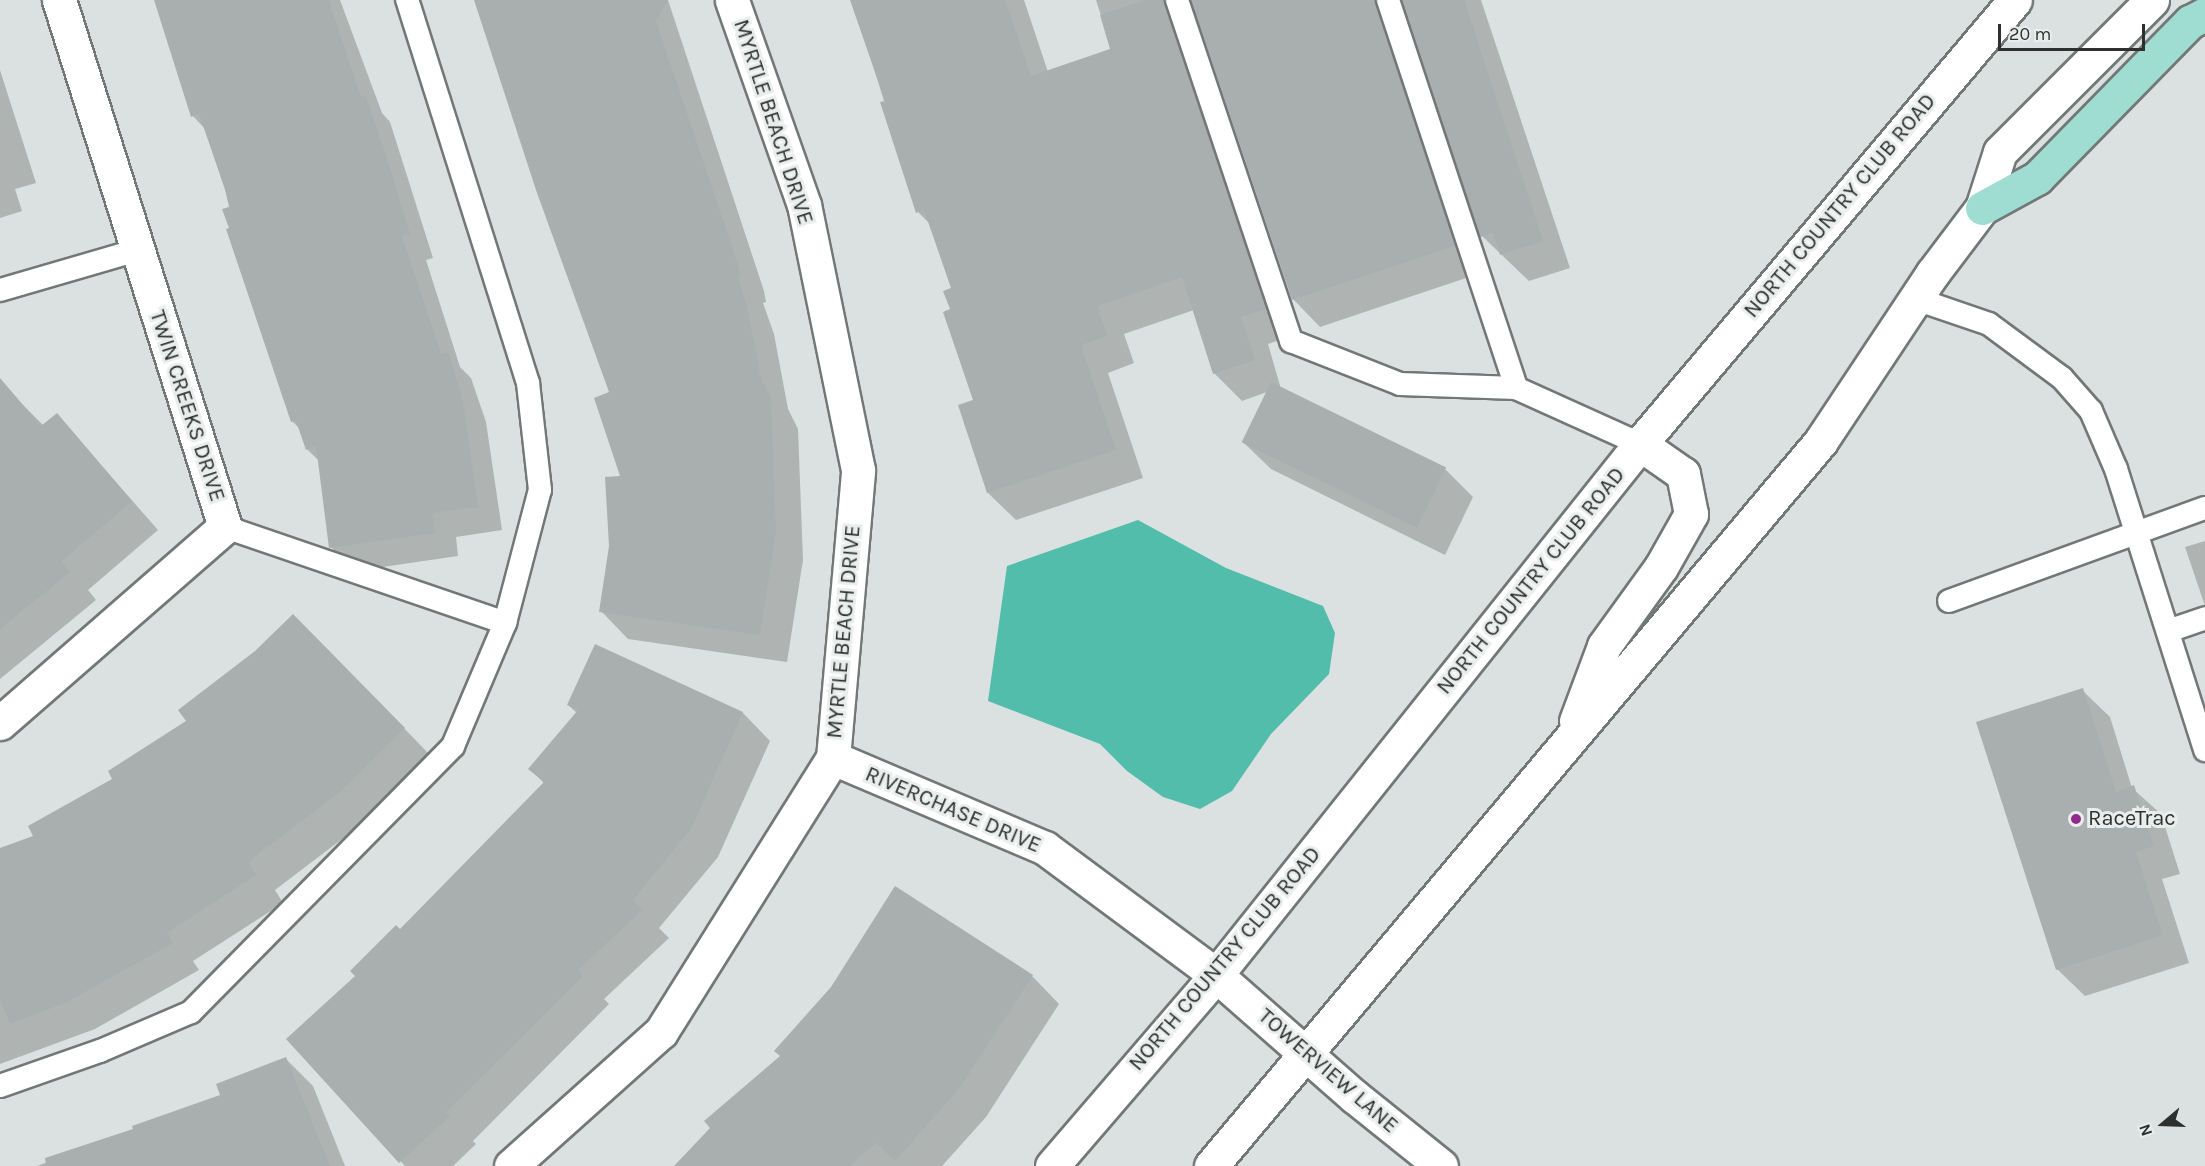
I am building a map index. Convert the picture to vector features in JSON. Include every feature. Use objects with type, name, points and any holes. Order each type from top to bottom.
[{"type":"main road","name":"TWIN CREEKS DRIVE","points":[[0,723],[225,527],[59,0]]},
{"type":"main road","name":"MYRTLE BEACH DRIVE","points":[[511,1166],[661,1032],[833,758],[858,470],[804,205],[732,0]]},
{"type":"main road","name":"NORTH COUNTRY CLUB ROAD","points":[[1052,1166],[1216,975],[1640,444],[2015,0]]},
{"type":"main road","points":[[1211,1166],[1821,441],[1916,299],[1982,207],[2000,152],[2152,0]]},
{"type":"main road","points":[[1982,207],[2037,178],[2190,21],[2205,14]]},
{"type":"main road","points":[[1568,742],[1604,646],[1661,567],[1691,514],[1683,474],[1640,444]]},
{"type":"main road","name":"RIVERCHASE DRIVE","points":[[833,758],[1045,848],[1216,975]]},
{"type":"main road","name":"TOWERVIEW LANE","points":[[1216,975],[1355,1097],[1441,1166]]},
{"type":"lane","points":[[0,1086],[100,1051],[191,1012],[453,746],[506,623],[540,490],[528,383],[407,0]]},
{"type":"lane","points":[[1177,0],[1291,340],[1400,384],[1516,388],[1640,444]]},
{"type":"lane","points":[[1388,0],[1516,388]]},
{"type":"lane","points":[[0,290],[138,249]]},
{"type":"lane","points":[[1916,299],[1989,324],[2062,378],[2091,411],[2116,470],[2168,631],[2197,698],[2205,750]]},
{"type":"lane","points":[[1949,601],[2205,508]]},
{"type":"lane","points":[[225,527],[506,623]]},
{"type":"lane","points":[[2168,631],[2205,618]]},
{"type":"shaded area","points":[[1138,520],[1226,568],[1323,606],[1335,633],[1329,674],[1271,734],[1232,791],[1200,809],[1163,797],[1127,771],[1100,744],[988,701],[1007,566]]},
{"type":"building","points":[[154,0],[329,0],[361,97],[366,96],[383,146],[410,234],[402,236],[441,354],[448,352],[462,396],[478,507],[432,513],[435,533],[329,548],[316,446],[306,450],[296,421],[291,422],[226,229],[229,228],[222,209],[229,207],[225,189],[199,114],[191,117]]},
{"type":"building","points":[[474,0],[668,0],[656,21],[737,262],[740,275],[737,276],[747,306],[762,384],[765,384],[771,400],[776,532],[760,635],[599,612],[609,546],[605,477],[620,476],[594,398],[609,392],[536,190]]},
{"type":"building","points":[[850,0],[1005,0],[1031,76],[1110,49],[1100,15],[1146,0],[1164,0],[1266,309],[1241,317],[1255,360],[1213,374],[1182,277],[1098,306],[1107,336],[1081,345],[1116,450],[987,493],[958,405],[973,400],[943,312],[950,309],[943,291],[951,288],[924,210],[916,213],[880,102],[885,101]]},
{"type":"building","points":[[1191,0],[1375,0],[1455,246],[1292,300]]},
{"type":"building","points":[[1402,0],[1464,0],[1543,241],[1500,255],[1493,233],[1480,237]]},
{"type":"building","points":[[0,378],[41,426],[57,413],[132,501],[62,561],[70,572],[0,629]]},
{"type":"building","points":[[1271,382],[1446,467],[1417,528],[1242,442]]},
{"type":"building","points":[[293,614],[405,728],[340,792],[248,862],[256,875],[167,933],[173,943],[67,1002],[10,1024],[0,999],[0,848],[33,836],[28,826],[112,779],[108,771],[186,721],[178,710],[255,651]]},
{"type":"building","points":[[595,644],[743,712],[691,829],[633,900],[642,910],[578,970],[583,976],[446,1112],[450,1116],[399,1163],[286,1039],[355,976],[350,971],[396,925],[400,929],[544,782],[528,769],[578,710],[567,705]]},
{"type":"building","name":"RaceTrac","points":[[2083,688],[2116,792],[2134,785],[2154,846],[2136,852],[2163,935],[2056,970],[1976,722]]},
{"type":"building","points":[[895,886],[1033,975],[959,1089],[895,1161],[876,1143],[849,1166],[674,1166],[710,1128],[704,1121],[780,1056],[774,1051],[831,987]]},
{"type":"building","points":[[286,1057],[330,1166],[46,1166],[45,1158],[133,1129],[132,1126],[220,1095],[216,1084]]},
{"type":"place","name":"RaceTrac","points":[[2076,819]]}]
